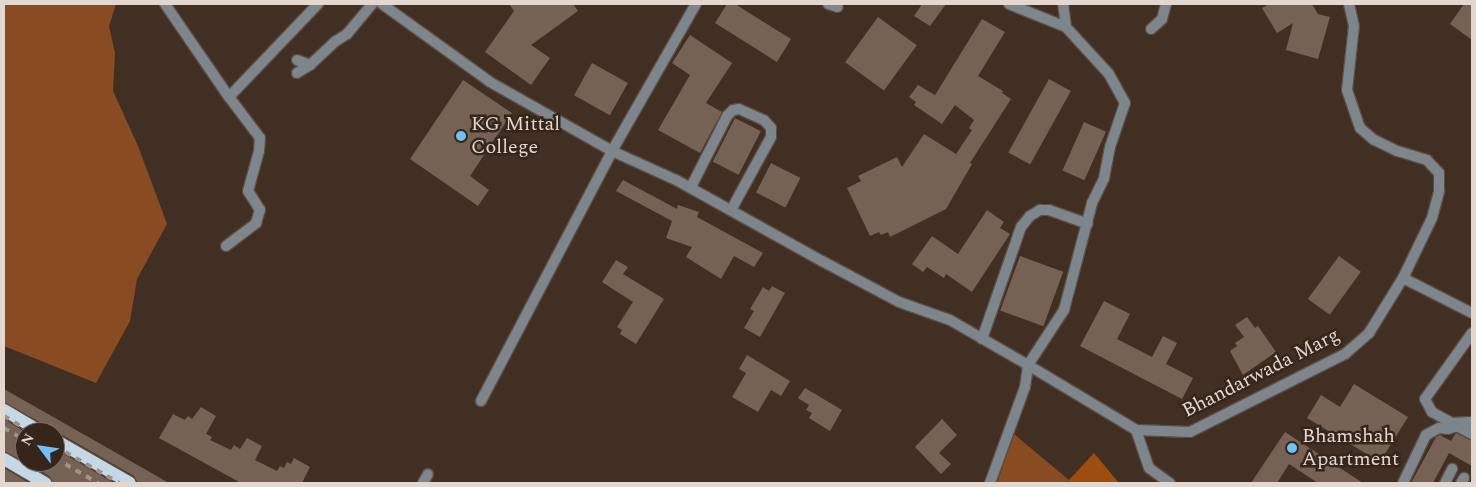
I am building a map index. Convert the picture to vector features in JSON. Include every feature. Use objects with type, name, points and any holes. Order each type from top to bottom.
[{"type":"main road","points":[[4,410],[25,422]]},
{"type":"main road","points":[[65,446],[130,483]]},
{"type":"main road","points":[[4,459],[45,483]]},
{"type":"street","points":[[165,4],[229,97],[260,138],[259,151],[248,191],[260,210],[256,223],[226,246]]},
{"type":"street","points":[[229,97],[318,4]]},
{"type":"street","points":[[296,73],[310,65],[336,41],[347,34],[372,4]]},
{"type":"street","name":"Bhandarwada Marg","points":[[382,4],[490,82],[612,151],[691,187],[899,302],[950,320],[1136,430],[1190,432],[1345,354],[1369,333],[1403,278],[1432,218],[1439,190],[1439,173],[1427,160],[1389,148],[1374,140],[1360,128],[1347,90],[1354,26],[1349,4]]},
{"type":"street","points":[[481,400],[612,151],[696,4]]},
{"type":"street","points":[[990,483],[1025,387],[1028,365],[1064,310],[1092,203],[1104,178],[1110,147],[1125,103],[1110,74],[1066,27],[1008,4]]},
{"type":"street","points":[[1063,4],[1066,27]]},
{"type":"street","points":[[1152,29],[1162,19],[1166,4]]},
{"type":"street","points":[[297,60],[310,65]]},
{"type":"street","points":[[691,187],[726,116],[733,110],[739,109],[764,120],[770,128],[771,137],[731,210]]},
{"type":"street","points":[[982,339],[1021,227],[1030,216],[1040,210],[1049,210],[1088,224]]},
{"type":"street","points":[[1403,278],[1472,314]]},
{"type":"street","points":[[1471,421],[1452,423],[1432,412],[1425,399],[1472,334]]},
{"type":"street","points":[[1403,483],[1426,435],[1439,428],[1448,430],[1457,426],[1472,434]]},
{"type":"street","points":[[1136,430],[1149,468],[1170,483]]},
{"type":"street","points":[[1444,483],[1452,469]]},
{"type":"shaded area","points":[[4,4],[116,4],[109,26],[115,53],[113,91],[138,146],[167,224],[137,279],[130,321],[96,383],[4,346]]},
{"type":"shaded area","points":[[1014,434],[1069,480],[1066,483],[997,483]]},
{"type":"shaded area","points":[[1094,453],[1119,483],[1066,483],[1069,480]]},
{"type":"building","points":[[509,4],[573,4],[578,11],[531,45],[550,58],[531,85],[485,52],[514,11]]},
{"type":"building","points":[[727,4],[735,4],[791,39],[777,62],[715,23]]},
{"type":"building","points":[[922,4],[946,4],[930,26],[914,16]]},
{"type":"building","points":[[1269,4],[1312,4],[1318,14],[1330,17],[1318,59],[1286,50],[1293,23],[1277,33],[1262,8]]},
{"type":"building","points":[[1464,4],[1472,4],[1472,40],[1450,24]]},
{"type":"building","points":[[878,17],[917,45],[884,91],[845,62]]},
{"type":"building","points":[[982,19],[1005,32],[978,76],[1003,91],[1002,93],[1011,99],[970,163],[972,164],[946,209],[890,237],[888,232],[881,235],[879,232],[870,236],[847,188],[861,181],[858,176],[897,157],[902,167],[924,134],[956,154],[972,130],[969,128],[974,120],[955,105],[942,124],[914,105],[916,102],[909,97],[918,85],[935,95]]},
{"type":"building","points":[[690,35],[732,63],[706,103],[722,112],[700,153],[658,130],[690,75],[672,63]]},
{"type":"building","points":[[592,63],[628,83],[610,115],[574,95]]},
{"type":"building","points":[[1049,79],[1071,91],[1030,165],[1008,152]]},
{"type":"building","name":"KG Mittal College","points":[[463,80],[512,113],[470,176],[489,190],[478,206],[410,159]]},
{"type":"building","points":[[735,118],[761,131],[739,175],[713,162]]},
{"type":"building","points":[[1084,122],[1106,132],[1084,180],[1062,170]]},
{"type":"building","points":[[771,163],[800,178],[785,207],[756,192]]},
{"type":"building","points":[[623,180],[677,209],[678,205],[699,212],[697,217],[763,253],[754,267],[734,256],[721,279],[686,257],[692,247],[666,238],[672,221],[616,191]]},
{"type":"building","points":[[987,210],[1004,222],[1000,228],[1010,234],[972,292],[946,274],[944,278],[927,267],[923,272],[912,264],[932,236],[958,254]]},
{"type":"building","points":[[1020,256],[1063,272],[1043,326],[1000,311]]},
{"type":"building","points":[[1339,256],[1361,272],[1330,315],[1308,299]]},
{"type":"building","points":[[616,260],[628,267],[623,274],[664,299],[636,344],[620,334],[622,330],[617,327],[633,302],[602,282]]},
{"type":"building","points":[[772,286],[785,293],[760,337],[744,328],[754,311],[750,309],[763,287],[769,291]]},
{"type":"building","points":[[1104,301],[1130,314],[1117,339],[1152,357],[1163,336],[1177,343],[1166,364],[1193,378],[1182,399],[1080,346]]},
{"type":"building","points":[[1247,317],[1255,328],[1258,326],[1276,352],[1243,375],[1230,351],[1237,346],[1235,343],[1244,337],[1235,325]]},
{"type":"building","points":[[747,355],[790,381],[781,396],[771,390],[758,412],[732,397],[746,373],[739,369]]},
{"type":"building","points":[[1354,384],[1408,417],[1380,462],[1307,418],[1321,395],[1340,407]]},
{"type":"building","points":[[805,388],[842,410],[830,431],[809,418],[812,413],[806,410],[809,405],[798,398]]},
{"type":"building","points":[[4,389],[62,422],[40,422],[4,402]]},
{"type":"building","points":[[201,407],[216,416],[206,434],[212,437],[210,440],[231,450],[234,445],[240,449],[247,438],[262,446],[255,460],[277,471],[280,466],[284,468],[287,462],[291,464],[294,458],[310,467],[302,483],[241,483],[159,438],[173,414],[185,420],[188,416],[192,419]]},
{"type":"building","points":[[4,419],[15,426],[15,457],[4,451]]},
{"type":"building","points":[[942,419],[957,435],[939,453],[951,464],[941,474],[915,447]]},
{"type":"building","points":[[65,424],[169,483],[138,483],[134,476],[65,436]]},
{"type":"building","name":"Bhamshah Apartment","points":[[1285,432],[1363,483],[1318,483],[1289,464],[1277,483],[1251,483]]},
{"type":"building","points":[[1456,433],[1472,441],[1472,466],[1449,453],[1433,483],[1411,483],[1436,437],[1440,435],[1451,441]]},
{"type":"building","points":[[65,455],[114,483],[53,483],[49,476],[42,472],[65,472]]},
{"type":"building","points":[[4,468],[29,483],[4,483]]},
{"type":"railway","points":[[4,416],[15,423]]},
{"type":"railway","points":[[4,428],[15,434]]},
{"type":"railway","points":[[65,452],[119,483]]},
{"type":"railway","points":[[65,464],[98,483]]},
{"type":"place","name":"KG Mittal College","points":[[461,136]]},
{"type":"place","name":"Bhamshah Apartment","points":[[1292,448]]}]
